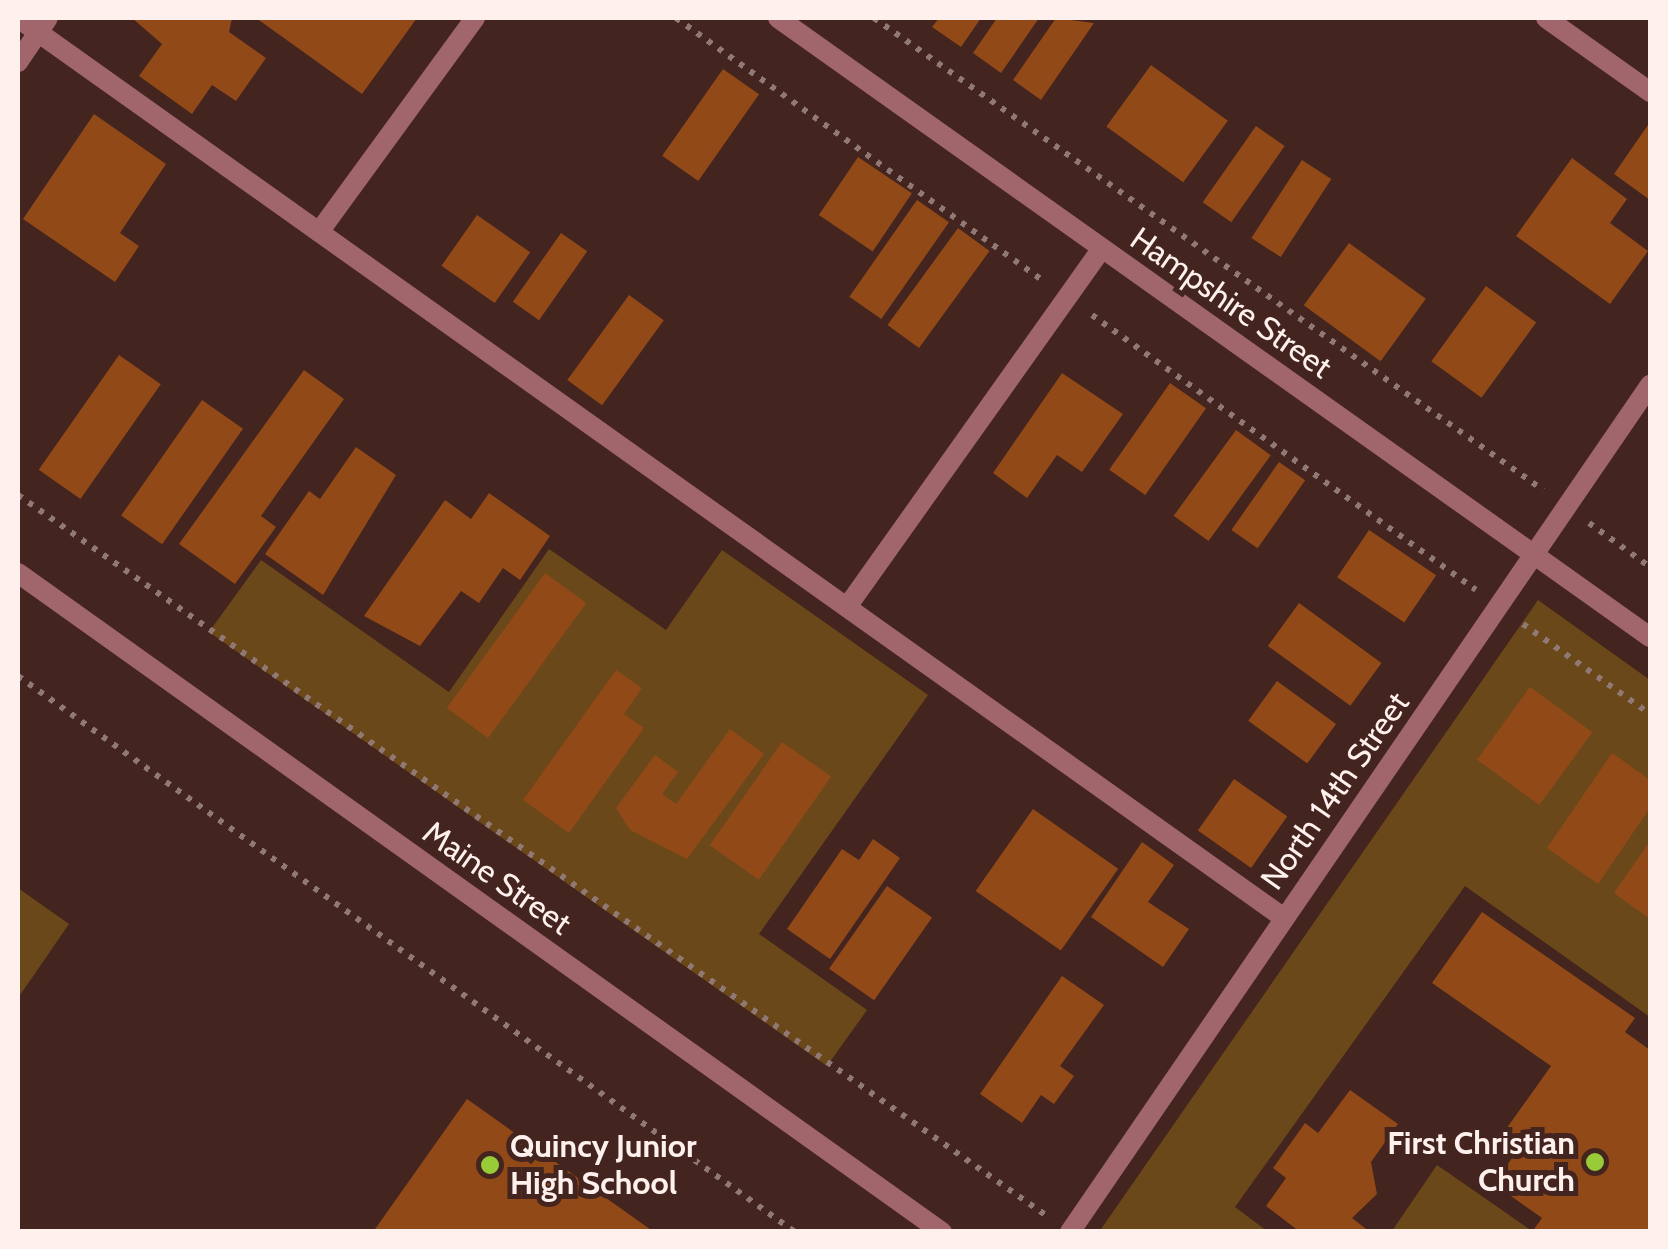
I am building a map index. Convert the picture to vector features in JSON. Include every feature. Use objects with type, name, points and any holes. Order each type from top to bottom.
[{"type":"street","points":[[18,18],[43,24],[319,232],[1284,918]]},
{"type":"street","points":[[319,232],[474,18]]},
{"type":"street","name":"Hampshire Street","points":[[778,18],[1650,637]]},
{"type":"street","points":[[1546,18],[1650,92]]},
{"type":"street","points":[[18,62],[43,24]]},
{"type":"street","points":[[847,607],[1102,248]]},
{"type":"street","name":"North 14th Street","points":[[1061,1226],[1284,918],[1650,385]]},
{"type":"street","name":"Maine Street","points":[[18,574],[942,1232]]},
{"type":"path","points":[[676,18],[1650,714]]},
{"type":"path","points":[[874,18],[1650,566]]},
{"type":"path","points":[[18,496],[1061,1226]]},
{"type":"path","points":[[18,676],[796,1232]]},
{"type":"shaded area","points":[[549,549],[666,630],[722,550],[928,695],[759,934],[867,1010],[827,1066],[209,632],[261,560],[449,692]]},
{"type":"shaded area","points":[[1538,600],[1650,680],[1650,1017],[1465,886],[1235,1207],[1267,1231],[1099,1232]]},
{"type":"shaded area","points":[[18,888],[69,924],[18,998]]},
{"type":"shaded area","points":[[1437,1165],[1532,1231],[1392,1231]]},
{"type":"building","points":[[132,18],[232,18],[229,32],[266,58],[236,101],[212,85],[192,114],[139,76],[162,44]]},
{"type":"building","points":[[256,18],[417,18],[362,94]]},
{"type":"building","points":[[939,18],[981,18],[961,47],[932,27]]},
{"type":"building","points":[[997,18],[1039,18],[1001,73],[973,53]]},
{"type":"building","points":[[1056,18],[1094,23],[1041,100],[1013,80]]},
{"type":"building","points":[[1151,65],[1228,121],[1183,182],[1106,126]]},
{"type":"building","points":[[723,69],[759,94],[698,181],[662,156]]},
{"type":"building","points":[[94,114],[166,164],[120,233],[139,246],[115,282],[23,219]]},
{"type":"building","points":[[1650,122],[1650,200],[1614,174]]},
{"type":"building","points":[[1256,126],[1285,146],[1231,222],[1203,202]]},
{"type":"building","points":[[858,157],[912,193],[873,251],[819,215]]},
{"type":"building","points":[[1572,158],[1627,199],[1610,223],[1648,251],[1610,304],[1516,236]]},
{"type":"building","points":[[1302,160],[1331,179],[1281,257],[1251,238]]},
{"type":"building","points":[[917,200],[949,222],[881,319],[849,297]]},
{"type":"building","points":[[477,215],[530,252],[495,303],[441,266]]},
{"type":"building","points":[[958,228],[990,251],[919,348],[887,325]]},
{"type":"building","points":[[561,233],[587,251],[539,320],[513,302]]},
{"type":"building","points":[[1349,243],[1426,299],[1381,361],[1304,305]]},
{"type":"building","points":[[1486,286],[1536,322],[1481,398],[1431,361]]},
{"type":"building","points":[[629,295],[664,320],[602,405],[567,380]]},
{"type":"building","points":[[119,355],[161,384],[80,499],[39,470]]},
{"type":"building","points":[[304,370],[344,399],[261,516],[276,527],[235,584],[179,544]]},
{"type":"building","points":[[1062,373],[1123,414],[1082,472],[1057,455],[1027,498],[993,473]]},
{"type":"building","points":[[1170,383],[1206,408],[1145,495],[1109,470]]},
{"type":"building","points":[[202,400],[243,429],[162,544],[121,516]]},
{"type":"building","points":[[1236,430],[1271,455],[1208,541],[1174,516]]},
{"type":"building","points":[[356,447],[396,475],[323,595],[265,554],[309,491],[320,499]]},
{"type":"building","points":[[1279,462],[1305,480],[1258,548],[1231,530]]},
{"type":"building","points":[[489,493],[550,536],[520,580],[503,568],[479,603],[461,591],[420,646],[364,616],[445,500],[471,519]]},
{"type":"building","points":[[1369,530],[1436,575],[1404,623],[1337,577]]},
{"type":"building","points":[[545,573],[586,603],[488,738],[447,708]]},
{"type":"building","points":[[1299,603],[1382,663],[1350,706],[1268,646]]},
{"type":"building","points":[[616,670],[642,688],[624,714],[644,728],[569,833],[523,800]]},
{"type":"building","points":[[1277,681],[1336,724],[1307,764],[1248,721]]},
{"type":"building","points":[[1530,687],[1592,732],[1539,805],[1477,760]]},
{"type":"building","points":[[730,729],[764,754],[687,859],[630,830],[616,808],[655,755],[678,772],[662,794],[676,804]]},
{"type":"building","points":[[782,742],[831,776],[759,880],[710,845]]},
{"type":"building","points":[[1612,753],[1650,780],[1650,808],[1598,884],[1547,848]]},
{"type":"building","points":[[1234,779],[1287,816],[1251,868],[1198,831]]},
{"type":"building","points":[[1033,809],[1118,869],[1061,951],[976,891]]},
{"type":"building","points":[[873,839],[900,858],[830,959],[787,929],[842,849],[859,860]]},
{"type":"building","points":[[1650,841],[1650,919],[1614,893]]},
{"type":"building","points":[[1142,842],[1174,865],[1148,902],[1189,929],[1163,967],[1091,917]]},
{"type":"building","points":[[887,886],[932,918],[874,1000],[829,969]]},
{"type":"building","points":[[1482,912],[1635,1018],[1625,1032],[1650,1050],[1650,1232],[1532,1232],[1542,1218],[1494,1184],[1512,1158],[1494,1146],[1551,1066],[1432,983]]},
{"type":"building","points":[[1062,976],[1104,1005],[1060,1066],[1074,1076],[1054,1104],[1041,1095],[1022,1123],[980,1094]]},
{"type":"building","points":[[1350,1090],[1398,1124],[1371,1162],[1377,1194],[1352,1218],[1370,1232],[1300,1232],[1266,1206],[1286,1178],[1273,1168],[1305,1123],[1318,1133]]},
{"type":"building","name":"Quincy Junior High School","points":[[467,1099],[654,1232],[373,1232]]},
{"type":"place","name":"First Christian Church","points":[[1595,1162]]},
{"type":"place","name":"Quincy Junior High School","points":[[490,1165]]}]
